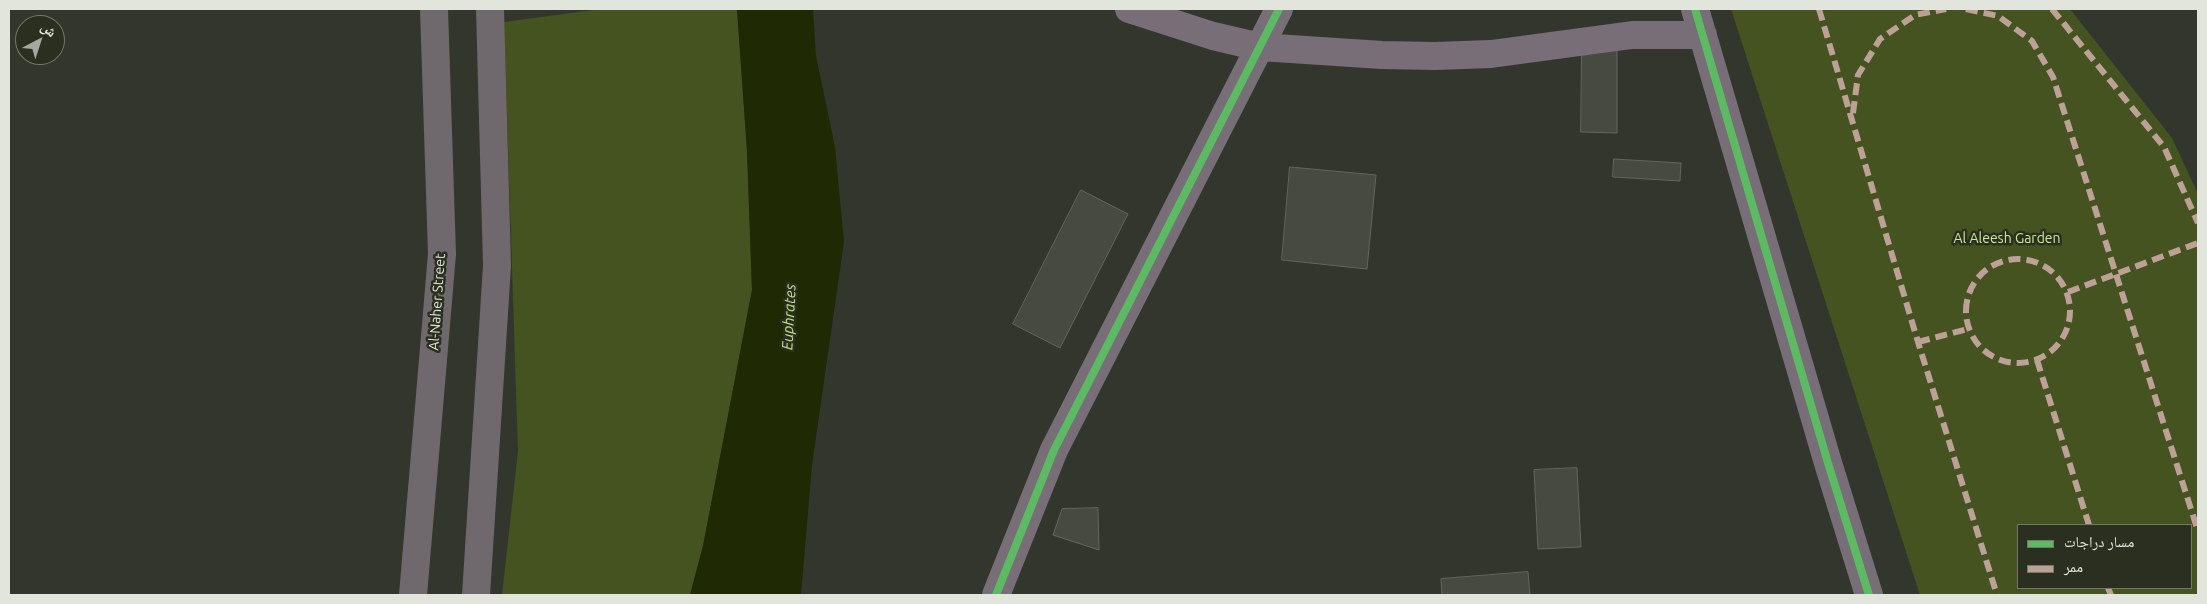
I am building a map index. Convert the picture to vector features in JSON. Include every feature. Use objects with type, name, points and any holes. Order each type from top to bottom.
[{"type":"main road","name":"Al-Naher Street","points":[[413,595],[442,254],[434,9]]},
{"type":"main road","points":[[476,595],[497,266],[490,9]]},
{"type":"street","points":[[1128,9],[1213,36],[1260,47],[1327,53],[1435,56],[1491,54],[1632,36],[1702,35]]},
{"type":"street","points":[[996,595],[1054,450],[1279,9]]},
{"type":"street","points":[[1695,9],[1828,463],[1869,595]]},
{"type":"green space","points":[[601,9],[737,9],[747,151],[752,290],[703,546],[690,595],[502,595],[518,451],[504,22]]},
{"type":"green space","name":"Al Aleesh Garden","points":[[1731,9],[2070,9],[2172,138],[2198,194],[2198,595],[1920,595]]},
{"type":"water","name":"Euphrates","points":[[737,9],[813,9],[816,56],[835,147],[844,242],[812,465],[801,595],[690,595],[703,546],[752,290],[747,151]]},
{"type":"building","points":[[1582,50],[1617,50],[1617,133],[1581,132]]},
{"type":"building","points":[[1614,159],[1681,163],[1680,181],[1613,177]]},
{"type":"building","points":[[1290,167],[1376,175],[1367,269],[1282,260]]},
{"type":"building","points":[[1081,190],[1128,214],[1060,348],[1013,324]]},
{"type":"building","points":[[1577,468],[1581,547],[1538,549],[1534,470]]},
{"type":"building","points":[[1098,508],[1099,550],[1053,535],[1062,509]]},
{"type":"building","points":[[1528,572],[1530,595],[1442,595],[1441,579]]},
{"type":"marked path","points":[[1819,9],[1918,342],[1997,595]]},
{"type":"marked path","points":[[1853,113],[1858,75],[1880,39],[1915,15],[1946,9]]},
{"type":"marked path","points":[[1966,9],[1998,16],[2032,41],[2053,77],[2198,531]]},
{"type":"marked path","points":[[2052,9],[2164,147],[2198,223]]},
{"type":"marked path","points":[[2068,292],[2198,243]]},
{"type":"marked path","points":[[2018,259],[2038,263],[2055,274],[2066,291],[2070,311],[2066,331],[2055,348],[2038,359],[2018,363],[1998,359],[1981,348],[1970,331],[1966,311],[1970,291],[1981,274],[1998,263],[2018,259]]},
{"type":"marked path","points":[[1918,342],[1968,329]]},
{"type":"marked path","points":[[2037,360],[2089,524]]},
{"type":"marked path","points":[[2108,589],[2111,595]]},
{"type":"cycle path","points":[[996,595],[1054,450],[1279,9]]},
{"type":"cycle path","points":[[1695,9],[1828,463],[1869,595]]}]
